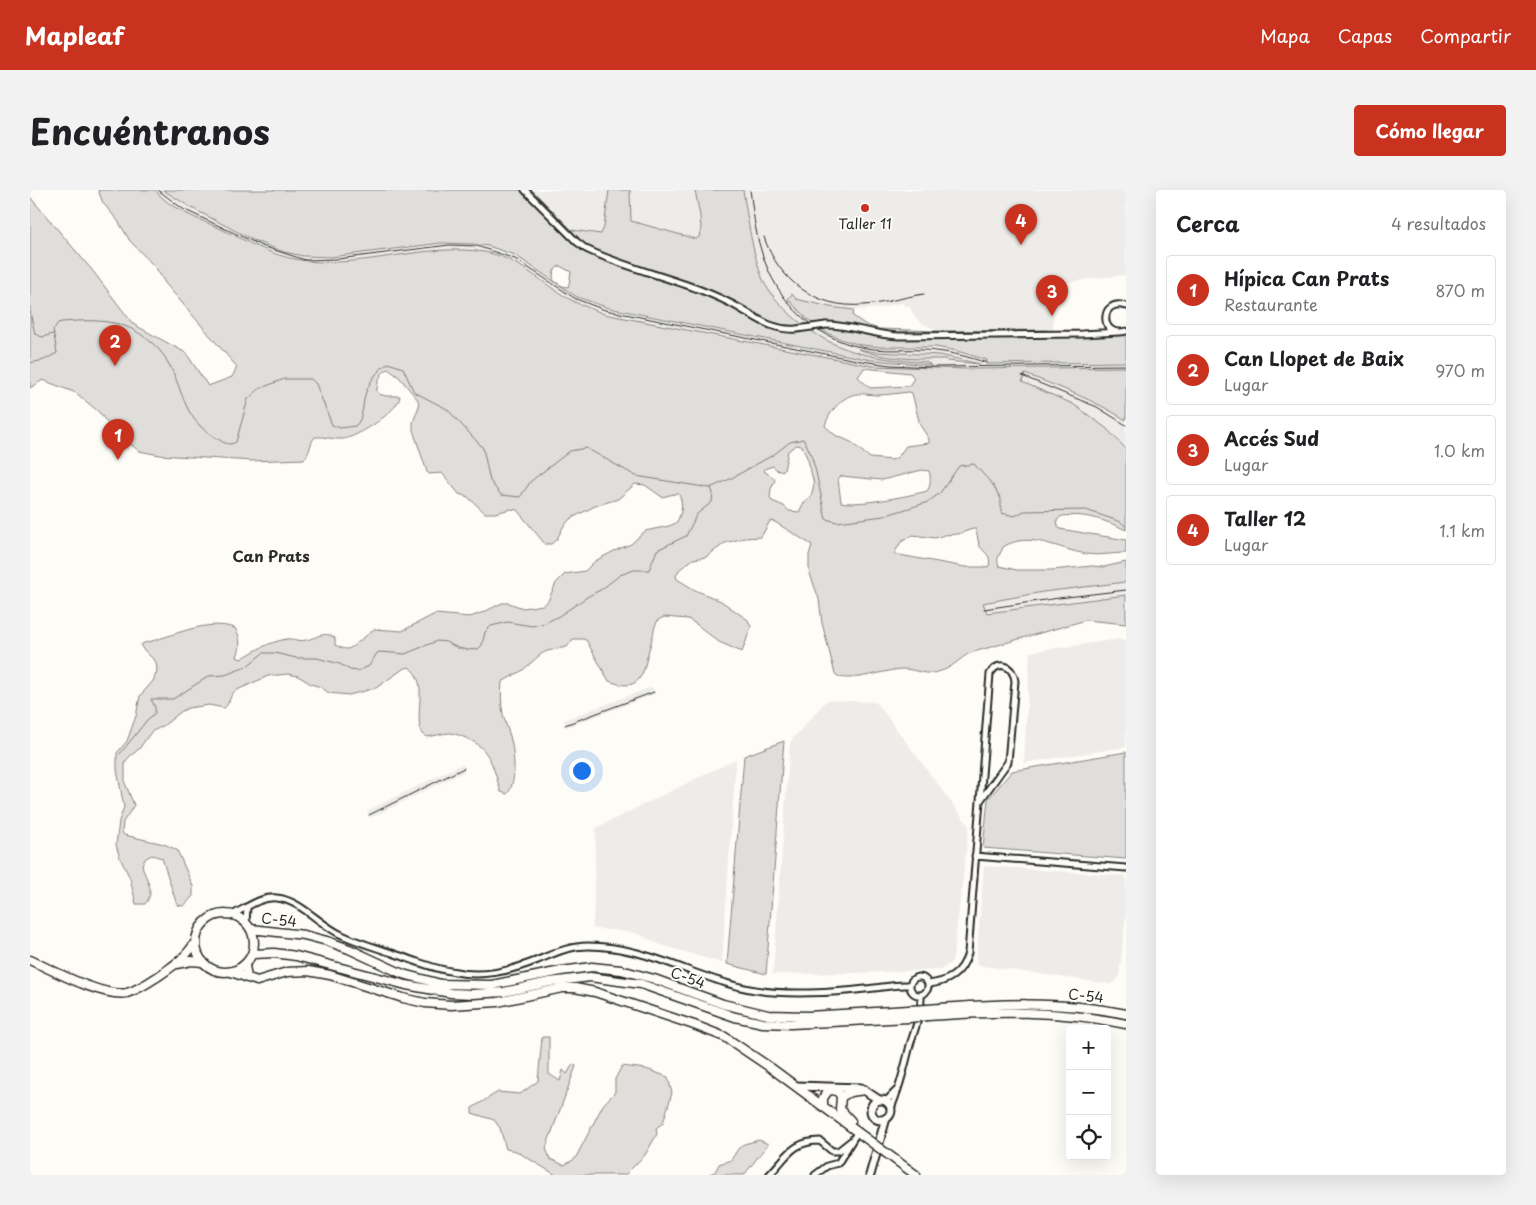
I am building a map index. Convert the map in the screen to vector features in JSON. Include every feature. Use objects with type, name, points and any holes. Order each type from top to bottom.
[{"type":"main road","points":[[178,964],[196,941],[202,926],[208,920],[223,914],[232,915],[249,926],[254,937],[255,946],[253,954],[245,965],[231,972]]},
{"type":"main road","name":"C-54","points":[[249,926],[304,935],[327,941],[403,974],[441,984],[492,985],[561,971],[592,967],[621,970],[654,979],[722,1004],[768,1015],[909,1014]]},
{"type":"main road","points":[[196,941],[196,949],[203,962],[216,971],[231,972],[257,981],[287,972],[308,971],[330,975],[403,998],[426,1003],[451,1005],[498,1002],[549,990],[575,988],[594,992],[711,1030],[745,1050],[823,1105],[916,1175]]},
{"type":"main road","name":"C-54","points":[[253,954],[274,953],[296,956],[426,990],[451,993],[504,992],[550,982],[590,977],[641,984],[735,1017],[763,1022],[801,1024],[909,1014],[985,1004],[1086,1008],[1126,1014]]},
{"type":"main road","points":[[30,960],[102,991],[117,994],[131,992],[178,964],[191,961],[203,962]]},
{"type":"main road","points":[[245,965],[247,978]]},
{"type":"main road","name":"C-54","points":[[927,1012],[1048,1014],[1107,1020],[1126,1024]]},
{"type":"main road","points":[[1107,1020],[1126,1028]]},
{"type":"main road","points":[[796,1086],[855,1087],[867,1091],[891,1108],[890,1114],[886,1118],[870,1175]]},
{"type":"main road","points":[[823,1105],[828,1091],[838,1092],[841,1097],[840,1109],[857,1130]]},
{"type":"main road","points":[[841,1097],[850,1092],[867,1091]]},
{"type":"main road","points":[[867,1091],[872,1105],[871,1114],[878,1120],[882,1133]]},
{"type":"main road","points":[[872,1105],[882,1100]]},
{"type":"main road","points":[[878,1120],[886,1118]]},
{"type":"street","points":[[525,190],[586,249],[706,292],[743,310],[767,325],[784,329],[826,325],[845,326],[876,334],[893,336],[1123,331]]},
{"type":"street","points":[[1094,333],[1104,328],[1106,314],[1111,307],[1120,304],[1126,306]]},
{"type":"street","points":[[1106,322],[1111,329],[1123,331]]},
{"type":"street","points":[[928,984],[953,977],[966,960],[990,674],[992,670],[999,666],[1007,667],[1013,672],[1015,681],[1008,762],[980,801]]},
{"type":"street","points":[[975,856],[1126,868]]},
{"type":"street","points":[[232,915],[256,902],[279,898],[294,903],[342,936],[433,967],[459,973],[487,975],[500,973],[564,948],[588,946],[641,953],[710,978],[755,990],[786,992],[866,989],[889,984],[910,985]]},
{"type":"street","points":[[247,908],[249,926]]},
{"type":"street","points":[[918,977],[924,979],[928,984],[927,990],[921,995],[913,993],[910,985],[912,980],[918,977]]},
{"type":"street","points":[[891,1108],[898,1090],[916,1023],[921,995]]},
{"type":"street","points":[[882,1100],[898,1090]]},
{"type":"street","points":[[814,1175],[827,1166],[838,1163],[857,1130]]},
{"type":"street","points":[[769,1175],[797,1145],[808,1141],[820,1141],[832,1151],[838,1151],[852,1140]]},
{"type":"shaded area","points":[[98,190],[155,190],[161,197],[185,213],[268,251],[300,260],[346,262],[438,250],[484,252],[519,265],[562,295],[604,314],[873,366],[969,369],[1126,367],[1126,420],[1089,400],[1025,374],[1022,382],[1073,404],[1106,428],[1126,449],[1126,530],[1103,520],[1087,516],[1062,516],[1057,520],[1060,529],[1126,540],[1126,553],[1087,554],[1045,543],[1024,540],[1013,542],[1003,547],[998,561],[999,566],[1017,570],[1104,567],[1126,562],[1126,582],[1043,592],[983,603],[987,613],[1126,595],[1126,624],[1086,620],[970,653],[949,668],[935,673],[903,669],[860,677],[843,678],[837,676],[835,672],[822,623],[819,599],[809,571],[809,555],[812,545],[775,522],[770,521],[761,537],[744,538],[725,543],[706,557],[693,559],[679,570],[676,576],[677,579],[695,590],[721,601],[748,620],[751,627],[742,652],[719,642],[688,619],[664,617],[658,620],[655,626],[643,672],[640,678],[632,684],[618,684],[609,681],[586,640],[583,639],[573,639],[567,647],[541,654],[523,670],[502,682],[502,710],[511,740],[514,763],[514,777],[507,794],[501,792],[490,760],[481,747],[464,737],[451,733],[427,737],[422,733],[419,716],[419,681],[409,667],[403,669],[376,688],[349,695],[329,693],[298,676],[288,674],[268,676],[235,691],[224,708],[209,705],[188,708],[182,711],[163,726],[151,732],[139,749],[125,762],[125,783],[134,805],[123,822],[122,832],[124,835],[164,844],[177,850],[193,886],[193,896],[184,906],[177,905],[162,858],[152,855],[146,858],[142,864],[149,884],[150,894],[145,904],[136,904],[130,878],[116,845],[119,821],[124,807],[117,770],[117,753],[127,741],[136,716],[140,696],[153,681],[157,671],[156,662],[141,645],[212,625],[235,628],[240,642],[237,657],[241,659],[280,640],[303,640],[320,635],[335,638],[335,645],[346,649],[354,646],[374,629],[402,631],[435,614],[470,617],[502,603],[509,603],[523,608],[543,605],[548,601],[556,583],[565,574],[585,571],[595,561],[631,544],[645,531],[676,523],[680,516],[682,504],[678,493],[662,497],[645,485],[635,484],[618,499],[595,506],[570,519],[563,527],[557,539],[551,544],[545,544],[517,510],[511,509],[495,513],[485,513],[468,497],[459,494],[442,473],[429,474],[427,472],[413,430],[413,422],[419,406],[418,400],[399,377],[388,369],[385,370],[380,378],[377,391],[379,394],[386,396],[400,396],[393,409],[377,422],[350,437],[339,439],[315,437],[304,459],[252,461],[160,455],[139,451],[111,428],[99,412],[76,393],[43,380],[30,388],[30,197],[92,270],[133,324],[186,353],[208,386],[232,377],[237,367],[165,283],[156,268],[130,241],[118,221],[103,203]],"holes":[[[864,368],[910,373],[914,378],[909,386],[870,388],[858,377]],[[912,393],[920,425],[929,439],[929,443],[906,446],[898,457],[892,460],[870,458],[851,442],[835,435],[825,426],[829,416],[837,406],[852,395]],[[796,445],[802,446],[808,460],[814,484],[811,497],[803,504],[799,512],[789,511],[784,506],[772,501],[770,498],[771,489],[775,480],[764,469],[773,466],[778,471],[784,470],[788,451]],[[922,470],[929,471],[930,481],[927,491],[884,500],[849,503],[841,502],[838,479],[841,476],[882,480]],[[976,529],[979,545],[987,554],[990,562],[989,566],[965,567],[894,554],[901,542],[913,535],[935,538],[958,534]]]},
{"type":"shaded area","points":[[155,190],[163,190],[190,207],[253,240],[284,252],[303,256],[441,243],[488,246],[515,255],[577,297],[654,317],[871,360],[926,362],[874,358],[850,351],[816,335],[796,319],[772,295],[764,282],[754,251],[743,190],[1126,190],[1126,275],[1053,285],[1053,332],[1047,332],[1047,330],[939,331],[921,323],[915,317],[910,307],[901,303],[877,309],[854,310],[830,307],[796,299],[792,295],[788,299],[861,345],[936,347],[987,360],[987,364],[1126,362],[1126,367],[969,369],[873,366],[604,314],[573,301],[523,267],[486,252],[325,262],[298,260],[269,251],[183,213],[161,197]],"holes":[[[861,350],[940,355],[977,363],[970,364],[947,359],[869,354]]]},
{"type":"shaded area","points":[[163,190],[532,190],[572,230],[601,234],[604,227],[609,190],[630,190],[631,221],[696,239],[699,237],[701,229],[695,190],[743,190],[753,247],[763,280],[771,294],[789,313],[820,337],[852,351],[887,359],[926,362],[931,365],[871,360],[609,308],[577,297],[515,255],[488,246],[441,243],[331,257],[303,256],[284,252],[253,240],[190,207]],"holes":[[[560,266],[571,272],[568,287],[554,281],[554,272],[558,267]]]},
{"type":"shaded area","points":[[532,190],[609,190],[604,227],[601,234],[572,230]]},
{"type":"shaded area","points":[[630,190],[695,190],[700,216],[701,229],[699,237],[696,239],[630,221]]},
{"type":"shaded area","points":[[792,294],[796,299],[830,307],[854,310],[853,316],[866,325],[879,329],[939,331],[1047,330],[1047,332],[1094,330],[1120,336],[1126,334],[1126,362],[986,364],[987,360],[936,347],[861,345],[825,332],[806,318],[788,299]]},
{"type":"shaded area","points":[[858,349],[875,352],[940,355],[980,364],[947,361],[947,359],[890,357]]},
{"type":"shaded area","points":[[1025,374],[1070,391],[1105,407],[1126,420],[1126,449],[1106,428],[1073,404],[1022,382]]},
{"type":"shaded area","points":[[1126,582],[1126,595],[986,613],[983,602],[1043,592]]},
{"type":"shaded area","points":[[1119,639],[1126,641],[1126,747],[1024,763],[1030,652]]},
{"type":"shaded area","points":[[652,687],[655,694],[567,727],[564,720]]},
{"type":"shaded area","points":[[827,700],[876,702],[969,826],[953,958],[950,964],[940,970],[773,974],[790,742]]},
{"type":"shaded area","points":[[784,741],[766,974],[727,964],[744,756]]},
{"type":"shaded area","points":[[1126,752],[1126,859],[983,848],[988,799],[1012,771]]},
{"type":"shaded area","points":[[736,759],[722,963],[661,945],[636,933],[593,928],[596,828]]},
{"type":"shaded area","points":[[462,764],[465,771],[370,818],[367,811]]},
{"type":"shaded area","points":[[984,866],[1126,876],[1126,914],[1119,977],[1116,981],[1110,984],[976,965]]},
{"type":"shaded area","points":[[542,1037],[549,1037],[549,1074],[560,1081],[563,1070],[567,1074],[573,1064],[576,1066],[546,1148],[550,1159],[564,1165],[575,1159],[603,1105],[615,1092],[615,1079],[622,1066],[646,1069],[668,1077],[672,1093],[663,1123],[656,1128],[657,1134],[645,1155],[625,1175],[556,1175],[516,1151],[506,1149],[500,1128],[494,1120],[472,1113],[472,1108],[498,1092],[520,1094],[538,1081]]},
{"type":"shaded area","points":[[759,1140],[768,1144],[744,1175],[706,1175],[715,1172],[719,1164],[731,1160],[738,1149],[744,1144]]},
{"type":"waterway","points":[[30,312],[35,334],[42,337],[53,334]]},
{"type":"waterway","points":[[30,363],[44,360],[57,353],[53,330],[58,323],[72,321],[104,322],[114,323],[134,330],[160,350],[165,357],[194,419],[206,431],[222,442],[229,444],[236,442],[248,399],[259,389],[284,379],[311,379],[316,384],[332,425],[340,428],[355,426],[360,420],[366,392],[370,384],[378,372],[388,363],[403,368],[414,392],[447,409],[483,448],[490,481],[501,495],[520,497],[531,481],[570,451],[586,448],[636,476],[710,488],[773,455],[790,442],[803,439],[814,466],[826,519],[837,522],[884,516],[928,502],[940,493],[959,466],[974,464],[993,485],[1001,499],[1001,513],[1015,516],[1024,511],[1086,510],[1121,522],[1126,527]]},
{"type":"waterway","points":[[120,754],[147,720],[155,713],[155,707],[151,699],[173,699],[209,676],[225,675],[246,667],[263,653],[275,653],[296,658],[317,658],[358,671],[369,666],[377,653],[380,652],[405,654],[437,641],[446,642],[458,648],[468,650],[478,649],[482,645],[485,632],[491,626],[508,622],[532,626],[545,623],[602,589],[620,575],[634,570],[649,570],[657,550],[686,536],[697,514],[712,502],[713,493],[711,488]]},
{"type":"railway","points":[[158,190],[183,209],[262,246],[305,260],[338,259],[449,245],[477,246],[515,259],[576,299],[605,310],[861,361],[890,365],[932,367],[1126,365]]},
{"type":"railway","points":[[750,190],[757,235],[768,269],[777,287],[802,318],[835,339],[854,345],[880,350],[940,351],[987,363]]},
{"type":"railway","points":[[764,237],[770,252],[789,278],[801,289],[815,297],[846,305],[863,305],[924,294]]},
{"type":"railway","points":[[1022,376],[1097,407],[1126,425]]},
{"type":"railway","points":[[984,609],[1126,590]]},
{"type":"railway","points":[[565,725],[654,692]]},
{"type":"railway","points":[[369,815],[464,768]]},
{"type":"place","name":"Taller 11","points":[[865,208]]},
{"type":"place","name":"Taller 12","points":[[1021,245]]},
{"type":"place","name":"Accés Sud","points":[[1052,316]]},
{"type":"place","name":"Can Llopet de Baix","points":[[115,366]]},
{"type":"place","name":"Hípica Can Prats","points":[[118,460]]},
{"type":"district","name":"Can Prats","points":[[271,557]]}]
